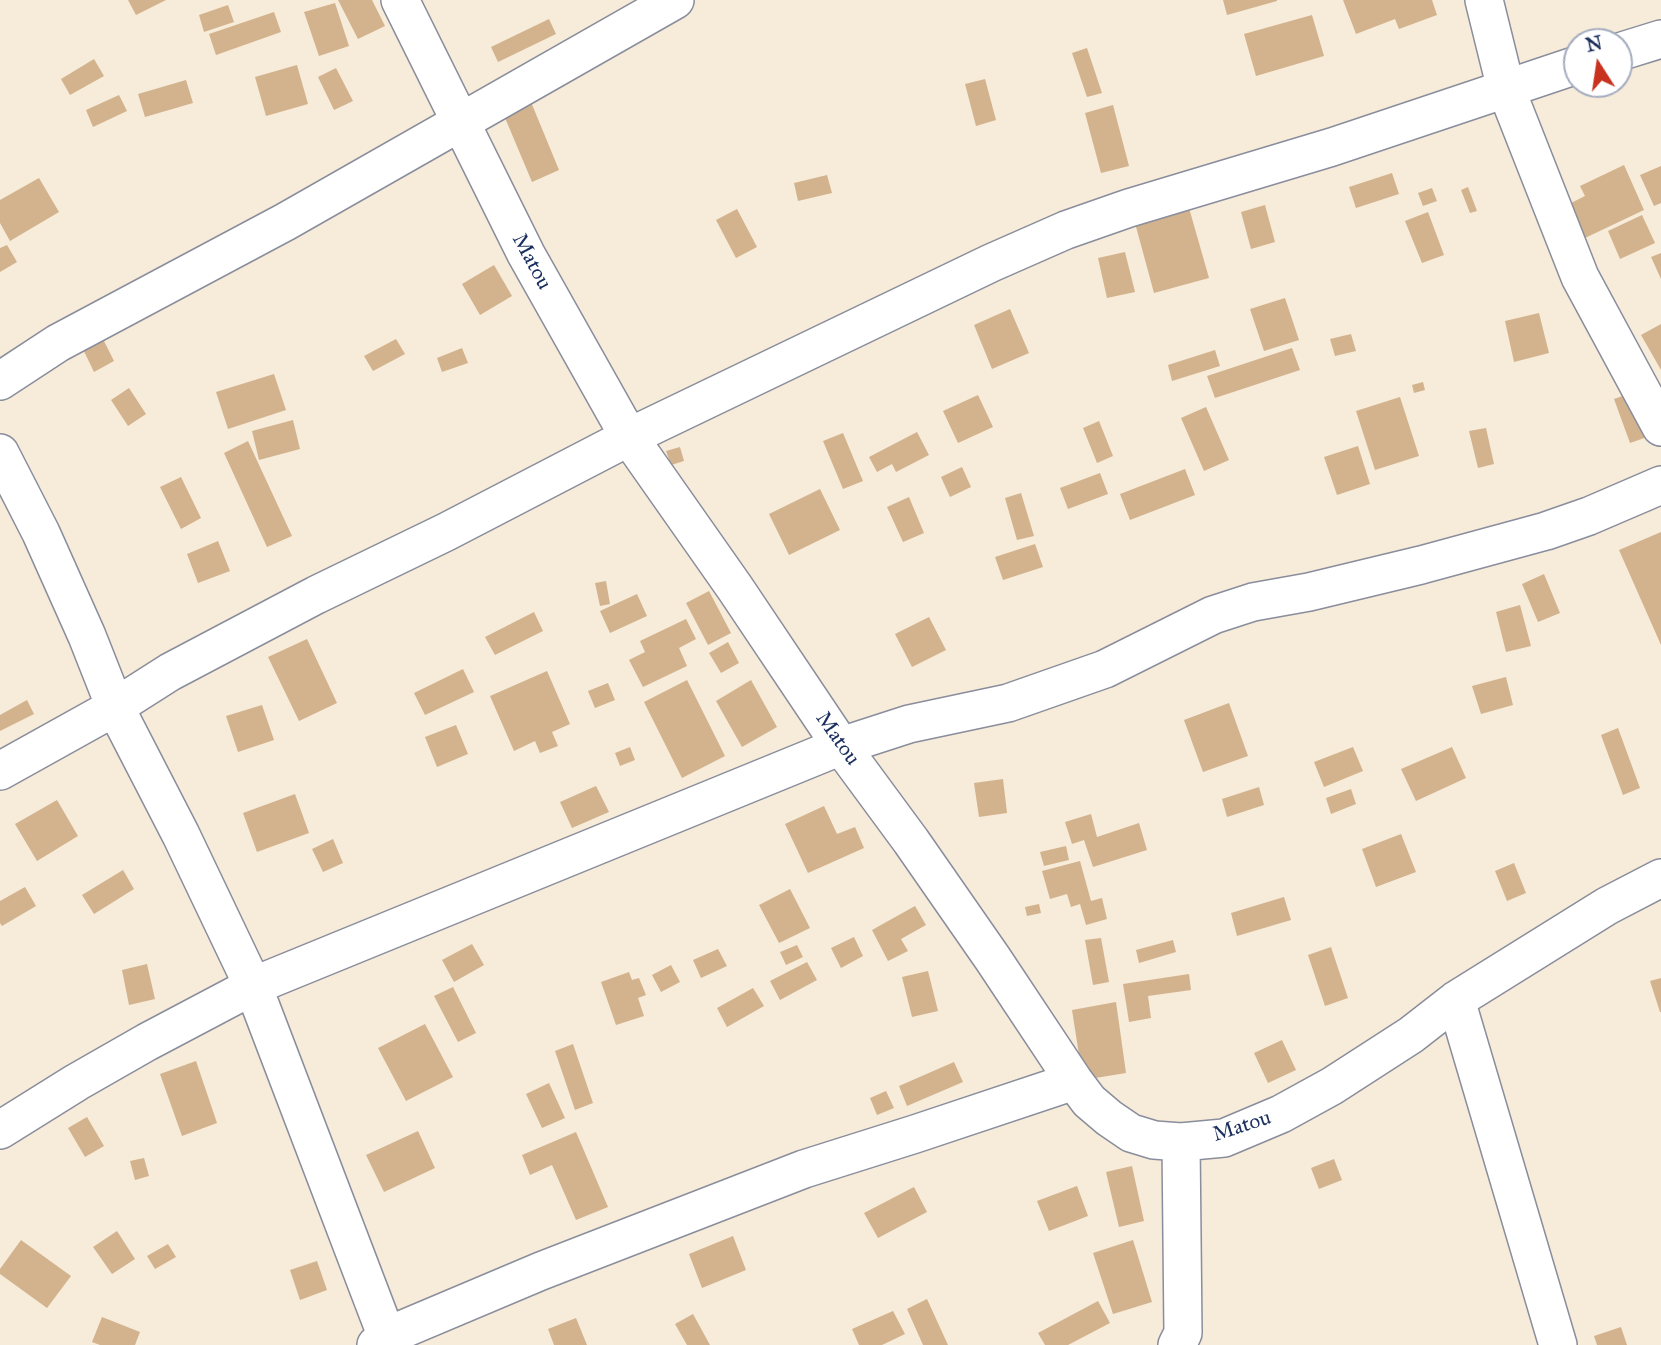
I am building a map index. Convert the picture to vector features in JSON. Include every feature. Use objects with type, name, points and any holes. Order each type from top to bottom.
[{"type":"street","name":"Matou","points":[[400,0],[526,254],[629,437],[841,746],[986,948],[1074,1081],[1089,1101],[1109,1118],[1131,1133],[1154,1140],[1181,1142],[1224,1138],[1281,1114],[1332,1086],[1411,1035],[1456,1000],[1607,906],[1661,878]]},
{"type":"street","points":[[0,381],[58,343],[285,222],[675,0]]},
{"type":"street","points":[[1484,0],[1506,89],[1580,277],[1661,427]]},
{"type":"street","points":[[1633,48],[1661,39]]},
{"type":"street","points":[[0,771],[115,707],[170,672],[316,595],[629,437],[991,263],[1066,230],[1129,208],[1332,147],[1563,70]]},
{"type":"street","points":[[0,453],[51,556],[115,707],[181,835],[253,986],[385,1342],[541,1271],[804,1169],[1074,1081]]},
{"type":"street","points":[[0,1128],[147,1042],[253,986],[841,746],[909,724],[1008,703],[1105,669],[1213,615],[1253,602],[1309,592],[1421,565],[1546,531],[1660,488]]},
{"type":"street","points":[[1456,1000],[1558,1345]]},
{"type":"street","points":[[1177,1345],[1183,1333],[1181,1142]]},
{"type":"building","points":[[128,0],[166,0],[136,15]]},
{"type":"building","points":[[338,0],[372,0],[385,26],[358,39]]},
{"type":"building","points":[[1223,0],[1277,0],[1277,1],[1227,15]]},
{"type":"building","points":[[1343,0],[1432,0],[1437,15],[1399,29],[1395,19],[1356,34]]},
{"type":"building","points":[[335,3],[349,46],[319,56],[304,12]]},
{"type":"building","points":[[228,5],[234,22],[204,32],[199,15]]},
{"type":"building","points":[[274,12],[281,32],[216,55],[209,34]]},
{"type":"building","points":[[1312,15],[1324,56],[1256,76],[1244,34]]},
{"type":"building","points":[[549,19],[556,34],[498,62],[491,47]]},
{"type":"building","points":[[1087,48],[1102,93],[1087,97],[1072,53]]},
{"type":"building","points":[[94,59],[104,76],[70,95],[61,79]]},
{"type":"building","points":[[297,65],[308,104],[266,116],[255,77]]},
{"type":"building","points":[[336,68],[353,101],[334,110],[318,77]]},
{"type":"building","points":[[985,79],[996,120],[976,126],[965,84]]},
{"type":"building","points":[[186,80],[193,103],[145,117],[138,94]]},
{"type":"building","points":[[119,95],[127,111],[93,127],[86,110]]},
{"type":"building","points":[[531,102],[559,170],[532,182],[503,113]]},
{"type":"building","points":[[1113,105],[1129,166],[1101,173],[1085,113]]},
{"type":"building","points":[[1624,165],[1644,210],[1585,238],[1569,204],[1585,196],[1580,186]]},
{"type":"building","points":[[1661,166],[1661,203],[1654,206],[1640,175]]},
{"type":"building","points":[[1392,173],[1399,194],[1356,208],[1349,187]]},
{"type":"building","points":[[827,175],[832,193],[798,201],[794,183]]},
{"type":"building","points":[[39,178],[59,212],[10,241],[0,223],[0,200]]},
{"type":"building","points":[[1468,187],[1477,211],[1470,213],[1461,190]]},
{"type":"building","points":[[1432,188],[1437,201],[1423,206],[1418,193]]},
{"type":"building","points":[[1265,205],[1275,242],[1251,249],[1241,212]]},
{"type":"building","points":[[1189,208],[1209,278],[1154,293],[1135,223]]},
{"type":"building","points":[[737,209],[757,247],[736,258],[716,220]]},
{"type":"building","points":[[1428,212],[1444,255],[1422,263],[1405,221]]},
{"type":"building","points":[[1642,215],[1655,243],[1620,259],[1608,231]]},
{"type":"building","points":[[7,245],[17,262],[0,272],[0,248]]},
{"type":"building","points":[[1125,252],[1135,292],[1107,298],[1098,258]]},
{"type":"building","points":[[1661,253],[1661,279],[1651,257]]},
{"type":"building","points":[[494,265],[512,296],[480,315],[462,284]]},
{"type":"building","points":[[1285,298],[1299,340],[1264,351],[1250,309]]},
{"type":"building","points":[[1010,309],[1029,353],[992,369],[974,325]]},
{"type":"building","points":[[1539,313],[1549,353],[1514,362],[1505,321]]},
{"type":"building","points":[[1661,324],[1661,370],[1641,335]]},
{"type":"building","points":[[97,327],[114,361],[94,372],[77,337]]},
{"type":"building","points":[[1351,334],[1356,351],[1335,356],[1330,339]]},
{"type":"building","points":[[396,339],[405,354],[373,371],[364,356]]},
{"type":"building","points":[[462,348],[468,363],[442,372],[437,358]]},
{"type":"building","points":[[1292,348],[1300,370],[1215,398],[1207,376]]},
{"type":"building","points":[[1215,350],[1220,366],[1172,381],[1168,365]]},
{"type":"building","points":[[274,374],[286,410],[228,429],[216,392]]},
{"type":"building","points":[[1423,382],[1425,390],[1414,393],[1412,385]]},
{"type":"building","points":[[129,388],[146,414],[128,426],[111,400]]},
{"type":"building","points":[[1634,392],[1650,436],[1630,443],[1614,399]]},
{"type":"building","points":[[978,395],[993,427],[958,443],[943,411]]},
{"type":"building","points":[[1400,397],[1419,456],[1375,470],[1356,411]]},
{"type":"building","points":[[1206,407],[1229,460],[1204,471],[1181,418]]},
{"type":"building","points":[[293,420],[300,449],[259,460],[252,431]]},
{"type":"building","points":[[1099,421],[1113,456],[1097,463],[1083,428]]},
{"type":"building","points":[[1486,428],[1494,464],[1478,468],[1469,431]]},
{"type":"building","points":[[917,432],[929,455],[896,472],[892,464],[877,472],[869,457]]},
{"type":"building","points":[[843,433],[863,481],[843,489],[823,441]]},
{"type":"building","points":[[248,441],[292,536],[267,547],[224,453]]},
{"type":"building","points":[[1358,446],[1370,484],[1337,495],[1324,457]]},
{"type":"building","points":[[680,447],[684,461],[671,465],[666,451]]},
{"type":"building","points":[[962,467],[971,487],[950,497],[941,477]]},
{"type":"building","points":[[1185,469],[1195,495],[1130,520],[1120,494]]},
{"type":"building","points":[[1100,473],[1108,494],[1068,509],[1060,488]]},
{"type":"building","points":[[181,477],[201,518],[181,529],[160,487]]},
{"type":"building","points":[[820,489],[840,530],[789,555],[769,514]]},
{"type":"building","points":[[1021,493],[1034,536],[1017,540],[1005,498]]},
{"type":"building","points":[[909,497],[924,533],[903,542],[887,507]]},
{"type":"building","points":[[1661,532],[1661,645],[1619,550]]},
{"type":"building","points":[[218,541],[230,571],[198,583],[187,554]]},
{"type":"building","points":[[1035,544],[1043,567],[1003,580],[995,557]]},
{"type":"building","points":[[1544,574],[1560,613],[1538,622],[1522,584]]},
{"type":"building","points":[[606,581],[610,604],[600,606],[595,583]]},
{"type":"building","points":[[709,591],[731,633],[708,645],[686,603]]},
{"type":"building","points":[[637,594],[647,616],[610,633],[600,611]]},
{"type":"building","points":[[1520,605],[1531,646],[1506,652],[1496,612]]},
{"type":"building","points":[[534,612],[543,631],[495,655],[485,637]]},
{"type":"building","points":[[929,617],[946,650],[912,667],[895,634]]},
{"type":"building","points":[[686,619],[696,639],[679,648],[687,666],[643,687],[629,660],[645,652],[640,641]]},
{"type":"building","points":[[307,639],[337,703],[299,721],[268,657]]},
{"type":"building","points":[[728,642],[739,663],[721,673],[709,653]]},
{"type":"building","points":[[463,669],[474,692],[425,715],[414,693]]},
{"type":"building","points":[[547,671],[570,724],[552,732],[558,746],[540,753],[535,741],[514,751],[490,696]]},
{"type":"building","points":[[1506,677],[1513,705],[1481,714],[1472,686]]},
{"type":"building","points":[[687,680],[725,756],[682,778],[644,702]]},
{"type":"building","points":[[751,680],[777,727],[742,747],[716,701]]},
{"type":"building","points":[[608,683],[615,700],[595,708],[588,691]]},
{"type":"building","points":[[27,700],[34,714],[0,731],[0,715]]},
{"type":"building","points":[[1229,703],[1248,756],[1203,772],[1184,720]]},
{"type":"building","points":[[262,705],[274,740],[238,752],[226,716]]},
{"type":"building","points":[[456,725],[468,754],[437,767],[425,737]]},
{"type":"building","points":[[1618,728],[1640,788],[1623,795],[1601,735]]},
{"type":"building","points":[[630,747],[635,760],[620,766],[615,753]]},
{"type":"building","points":[[1353,747],[1363,771],[1324,787],[1314,762]]},
{"type":"building","points":[[1452,747],[1466,778],[1416,801],[1401,769]]},
{"type":"building","points":[[1003,779],[1007,813],[979,817],[974,783]]},
{"type":"building","points":[[596,786],[609,812],[572,828],[560,802]]},
{"type":"building","points":[[1259,787],[1264,805],[1227,817],[1222,799]]},
{"type":"building","points":[[1351,789],[1356,804],[1331,814],[1326,798]]},
{"type":"building","points":[[295,794],[309,833],[257,852],[243,813]]},
{"type":"building","points":[[57,800],[78,836],[37,861],[15,824]]},
{"type":"building","points":[[824,806],[837,834],[855,827],[864,848],[808,873],[785,824]]},
{"type":"building","points":[[1091,814],[1097,837],[1139,823],[1147,850],[1093,867],[1084,840],[1072,844],[1065,822]]},
{"type":"building","points":[[1401,834],[1416,872],[1376,887],[1362,849]]},
{"type":"building","points":[[333,839],[343,863],[323,872],[312,849]]},
{"type":"building","points":[[1066,846],[1069,860],[1044,866],[1040,852]]},
{"type":"building","points":[[1080,861],[1091,901],[1102,898],[1107,919],[1086,925],[1080,904],[1071,907],[1067,894],[1050,899],[1042,871]]},
{"type":"building","points":[[1514,863],[1526,893],[1507,901],[1495,871]]},
{"type":"building","points":[[123,870],[134,889],[94,914],[82,895]]},
{"type":"building","points":[[25,887],[36,906],[2,926],[0,901]]},
{"type":"building","points":[[790,889],[810,928],[779,943],[759,905]]},
{"type":"building","points":[[1284,897],[1291,920],[1237,936],[1231,913]]},
{"type":"building","points":[[1039,904],[1041,913],[1027,916],[1025,907]]},
{"type":"building","points":[[915,906],[926,925],[901,939],[908,951],[888,961],[872,930]]},
{"type":"building","points":[[854,937],[863,956],[841,968],[831,948]]},
{"type":"building","points":[[1101,938],[1109,982],[1093,985],[1085,940]]},
{"type":"building","points":[[1173,940],[1176,952],[1139,963],[1136,950]]},
{"type":"building","points":[[472,944],[484,965],[454,982],[442,960]]},
{"type":"building","points":[[797,945],[803,957],[786,965],[780,952]]},
{"type":"building","points":[[1331,947],[1348,998],[1325,1006],[1308,955]]},
{"type":"building","points":[[718,949],[727,966],[701,978],[693,960]]},
{"type":"building","points":[[807,962],[817,980],[780,1000],[770,981]]},
{"type":"building","points":[[147,964],[155,999],[129,1005],[122,970]]},
{"type":"building","points":[[671,965],[680,982],[661,992],[652,975]]},
{"type":"building","points":[[928,971],[938,1011],[912,1017],[902,977]]},
{"type":"building","points":[[629,972],[632,980],[639,978],[646,995],[638,998],[644,1016],[616,1025],[601,982]]},
{"type":"building","points":[[1189,974],[1191,990],[1148,996],[1151,1018],[1129,1022],[1123,984]]},
{"type":"building","points":[[1661,978],[1661,1012],[1660,1012],[1650,981]]},
{"type":"building","points":[[453,987],[476,1033],[458,1042],[434,996]]},
{"type":"building","points":[[753,988],[764,1006],[727,1027],[717,1008]]},
{"type":"building","points":[[1116,1002],[1126,1073],[1083,1080],[1072,1010]]},
{"type":"building","points":[[425,1024],[453,1077],[406,1101],[378,1048]]},
{"type":"building","points":[[1282,1040],[1296,1070],[1268,1083],[1254,1053]]},
{"type":"building","points":[[573,1044],[593,1103],[575,1110],[555,1051]]},
{"type":"building","points":[[196,1061],[217,1123],[182,1136],[160,1074]]},
{"type":"building","points":[[954,1062],[963,1082],[907,1106],[899,1086]]},
{"type":"building","points":[[549,1083],[565,1118],[542,1128],[526,1094]]},
{"type":"building","points":[[886,1091],[894,1108],[877,1115],[870,1098]]},
{"type":"building","points":[[87,1117],[104,1146],[85,1157],[68,1128]]},
{"type":"building","points":[[418,1131],[435,1168],[384,1192],[366,1155]]},
{"type":"building","points":[[576,1132],[608,1207],[576,1220],[552,1165],[530,1175],[522,1155]]},
{"type":"building","points":[[144,1158],[149,1176],[135,1180],[130,1161]]},
{"type":"building","points":[[1334,1159],[1342,1180],[1319,1189],[1311,1168]]},
{"type":"building","points":[[1132,1166],[1144,1221],[1119,1227],[1106,1172]]},
{"type":"building","points":[[1077,1186],[1088,1216],[1049,1231],[1037,1201]]},
{"type":"building","points":[[914,1187],[927,1212],[878,1238],[864,1213]]},
{"type":"building","points":[[117,1231],[135,1259],[112,1274],[93,1247]]},
{"type":"building","points":[[733,1236],[746,1270],[702,1288],[689,1254]]},
{"type":"building","points":[[21,1240],[71,1276],[47,1308],[0,1274],[0,1269]]},
{"type":"building","points":[[1133,1240],[1152,1302],[1113,1314],[1093,1253]]},
{"type":"building","points":[[168,1244],[176,1257],[155,1269],[147,1256]]},
{"type":"building","points":[[317,1261],[327,1290],[300,1300],[290,1270]]},
{"type":"building","points":[[927,1299],[948,1345],[923,1345],[907,1309]]},
{"type":"building","points":[[1098,1301],[1110,1323],[1068,1345],[1045,1345],[1038,1333]]},
{"type":"building","points":[[893,1311],[905,1334],[882,1345],[859,1345],[852,1329]]},
{"type":"building","points":[[693,1314],[710,1345],[687,1345],[675,1324]]},
{"type":"building","points":[[102,1317],[140,1332],[135,1345],[100,1345],[92,1342]]},
{"type":"building","points":[[576,1318],[587,1345],[554,1345],[548,1329]]},
{"type":"building","points":[[1621,1327],[1627,1345],[1597,1345],[1594,1336]]}]
